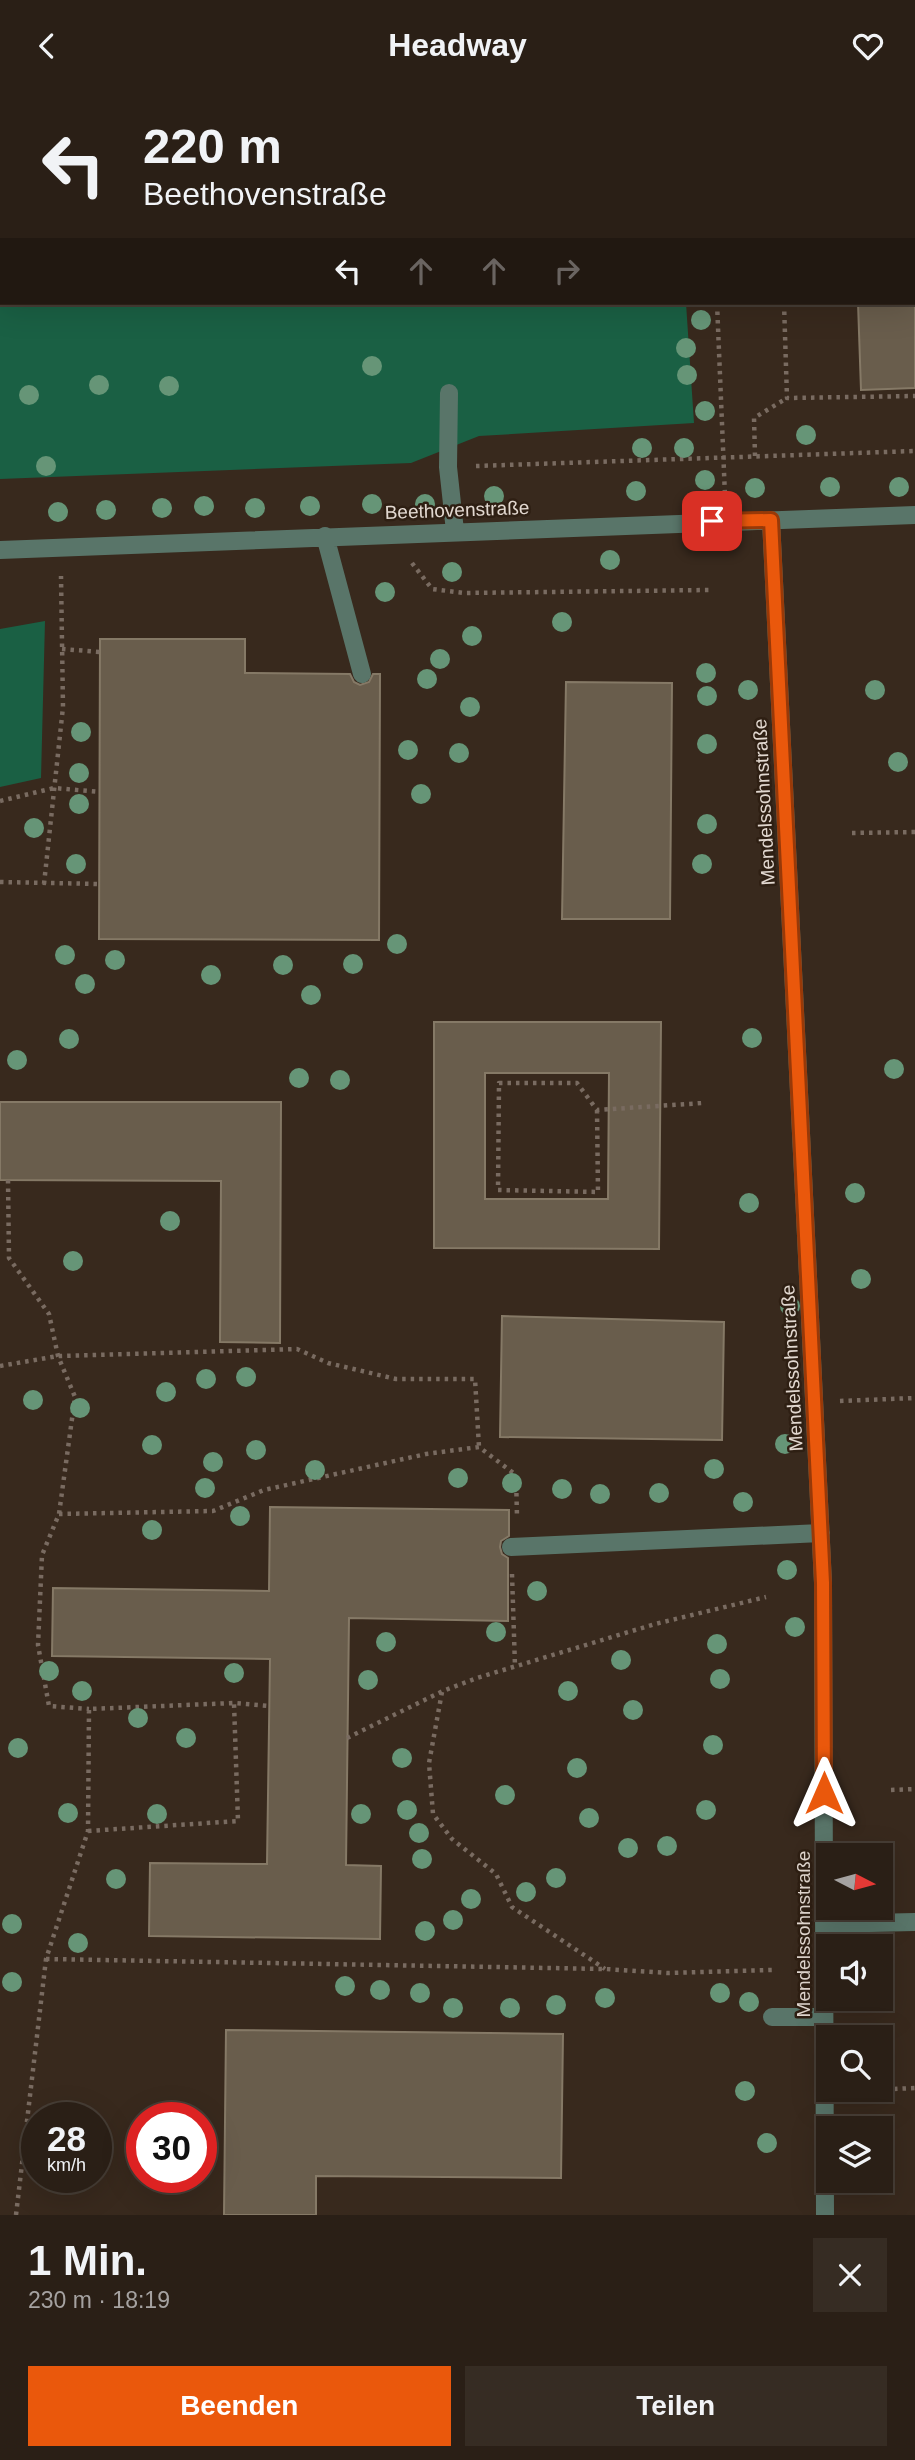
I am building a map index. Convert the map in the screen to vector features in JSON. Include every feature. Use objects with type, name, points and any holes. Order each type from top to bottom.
[{"type":"street","points":[[449,393],[448,467],[455,531]]},
{"type":"street","name":"Beethovenstraße","points":[[0,549],[915,515]]},
{"type":"street","name":"Mendelssohnstraße","points":[[771,520],[823,1583],[825,2215]]},
{"type":"street","points":[[325,537],[362,674]]},
{"type":"street","points":[[511,1547],[821,1533]]},
{"type":"street","points":[[824,1924],[915,1922]]},
{"type":"street","points":[[772,2017],[824,2017]]},
{"type":"path","points":[[717,305],[727,521]]},
{"type":"path","points":[[784,305],[787,398]]},
{"type":"path","points":[[755,456],[754,418],[787,398],[915,396]]},
{"type":"path","points":[[448,467],[915,451]]},
{"type":"path","points":[[44,884],[64,707],[60,547]]},
{"type":"path","points":[[400,563],[412,563],[432,589],[464,593],[710,590]]},
{"type":"path","points":[[62,649],[100,652]]},
{"type":"path","points":[[0,801],[54,788],[100,792]]},
{"type":"path","points":[[852,833],[915,832]]},
{"type":"path","points":[[0,883],[99,884]]},
{"type":"path","points":[[499,1083],[577,1083],[597,1110],[598,1192],[498,1190],[499,1083]]},
{"type":"path","points":[[597,1110],[703,1103]]},
{"type":"path","points":[[8,1180],[9,1258],[49,1314],[58,1356],[75,1398],[59,1514],[43,1555],[38,1645],[49,1706],[89,1709],[234,1703],[270,1706]]},
{"type":"path","points":[[0,1366],[58,1356],[297,1349],[328,1363],[396,1379],[475,1379],[479,1447],[426,1454],[264,1490],[213,1511],[59,1514]]},
{"type":"path","points":[[815,1402],[915,1398]]},
{"type":"path","points":[[347,1738],[443,1691],[477,1678],[655,1623],[766,1597]]},
{"type":"path","points":[[443,1691],[429,1763],[433,1814],[452,1839],[495,1874],[512,1907],[605,1969]]},
{"type":"path","points":[[88,1831],[238,1821],[234,1703]]},
{"type":"path","points":[[16,2215],[46,1959],[88,1831],[89,1709]]},
{"type":"path","points":[[891,1790],[915,1789]]},
{"type":"path","points":[[46,1959],[605,1969],[668,1973],[772,1970]]},
{"type":"path","points":[[894,2089],[915,2088]]},
{"type":"green space","points":[[0,305],[686,305],[694,423],[479,436],[411,463],[0,479]]},
{"type":"green space","points":[[45,621],[41,778],[0,787],[0,629]]},
{"type":"building","points":[[858,305],[915,305],[915,388],[861,390]]},
{"type":"building","points":[[100,639],[245,639],[245,673],[350,674],[354,682],[360,685],[369,682],[373,674],[380,674],[379,940],[99,939]]},
{"type":"building","points":[[566,682],[672,683],[670,919],[562,919]]},
{"type":"building","points":[[434,1022],[661,1022],[659,1249],[434,1248]],"holes":[[[485,1073],[609,1073],[608,1199],[485,1199]]]},
{"type":"building","points":[[0,1102],[281,1102],[280,1343],[220,1342],[221,1181],[0,1180]]},
{"type":"building","points":[[502,1316],[724,1322],[722,1440],[500,1437]]},
{"type":"building","points":[[270,1507],[509,1510],[509,1536],[501,1541],[500,1547],[502,1554],[508,1558],[508,1621],[349,1618],[346,1865],[381,1866],[380,1939],[149,1936],[150,1863],[267,1864],[270,1659],[52,1656],[53,1588],[269,1591]]},
{"type":"building","points":[[226,2030],[563,2034],[561,2178],[316,2176],[316,2215],[224,2215]]},
{"type":"route","points":[[712,521],[771,520],[823,1583],[824,1793]]}]
